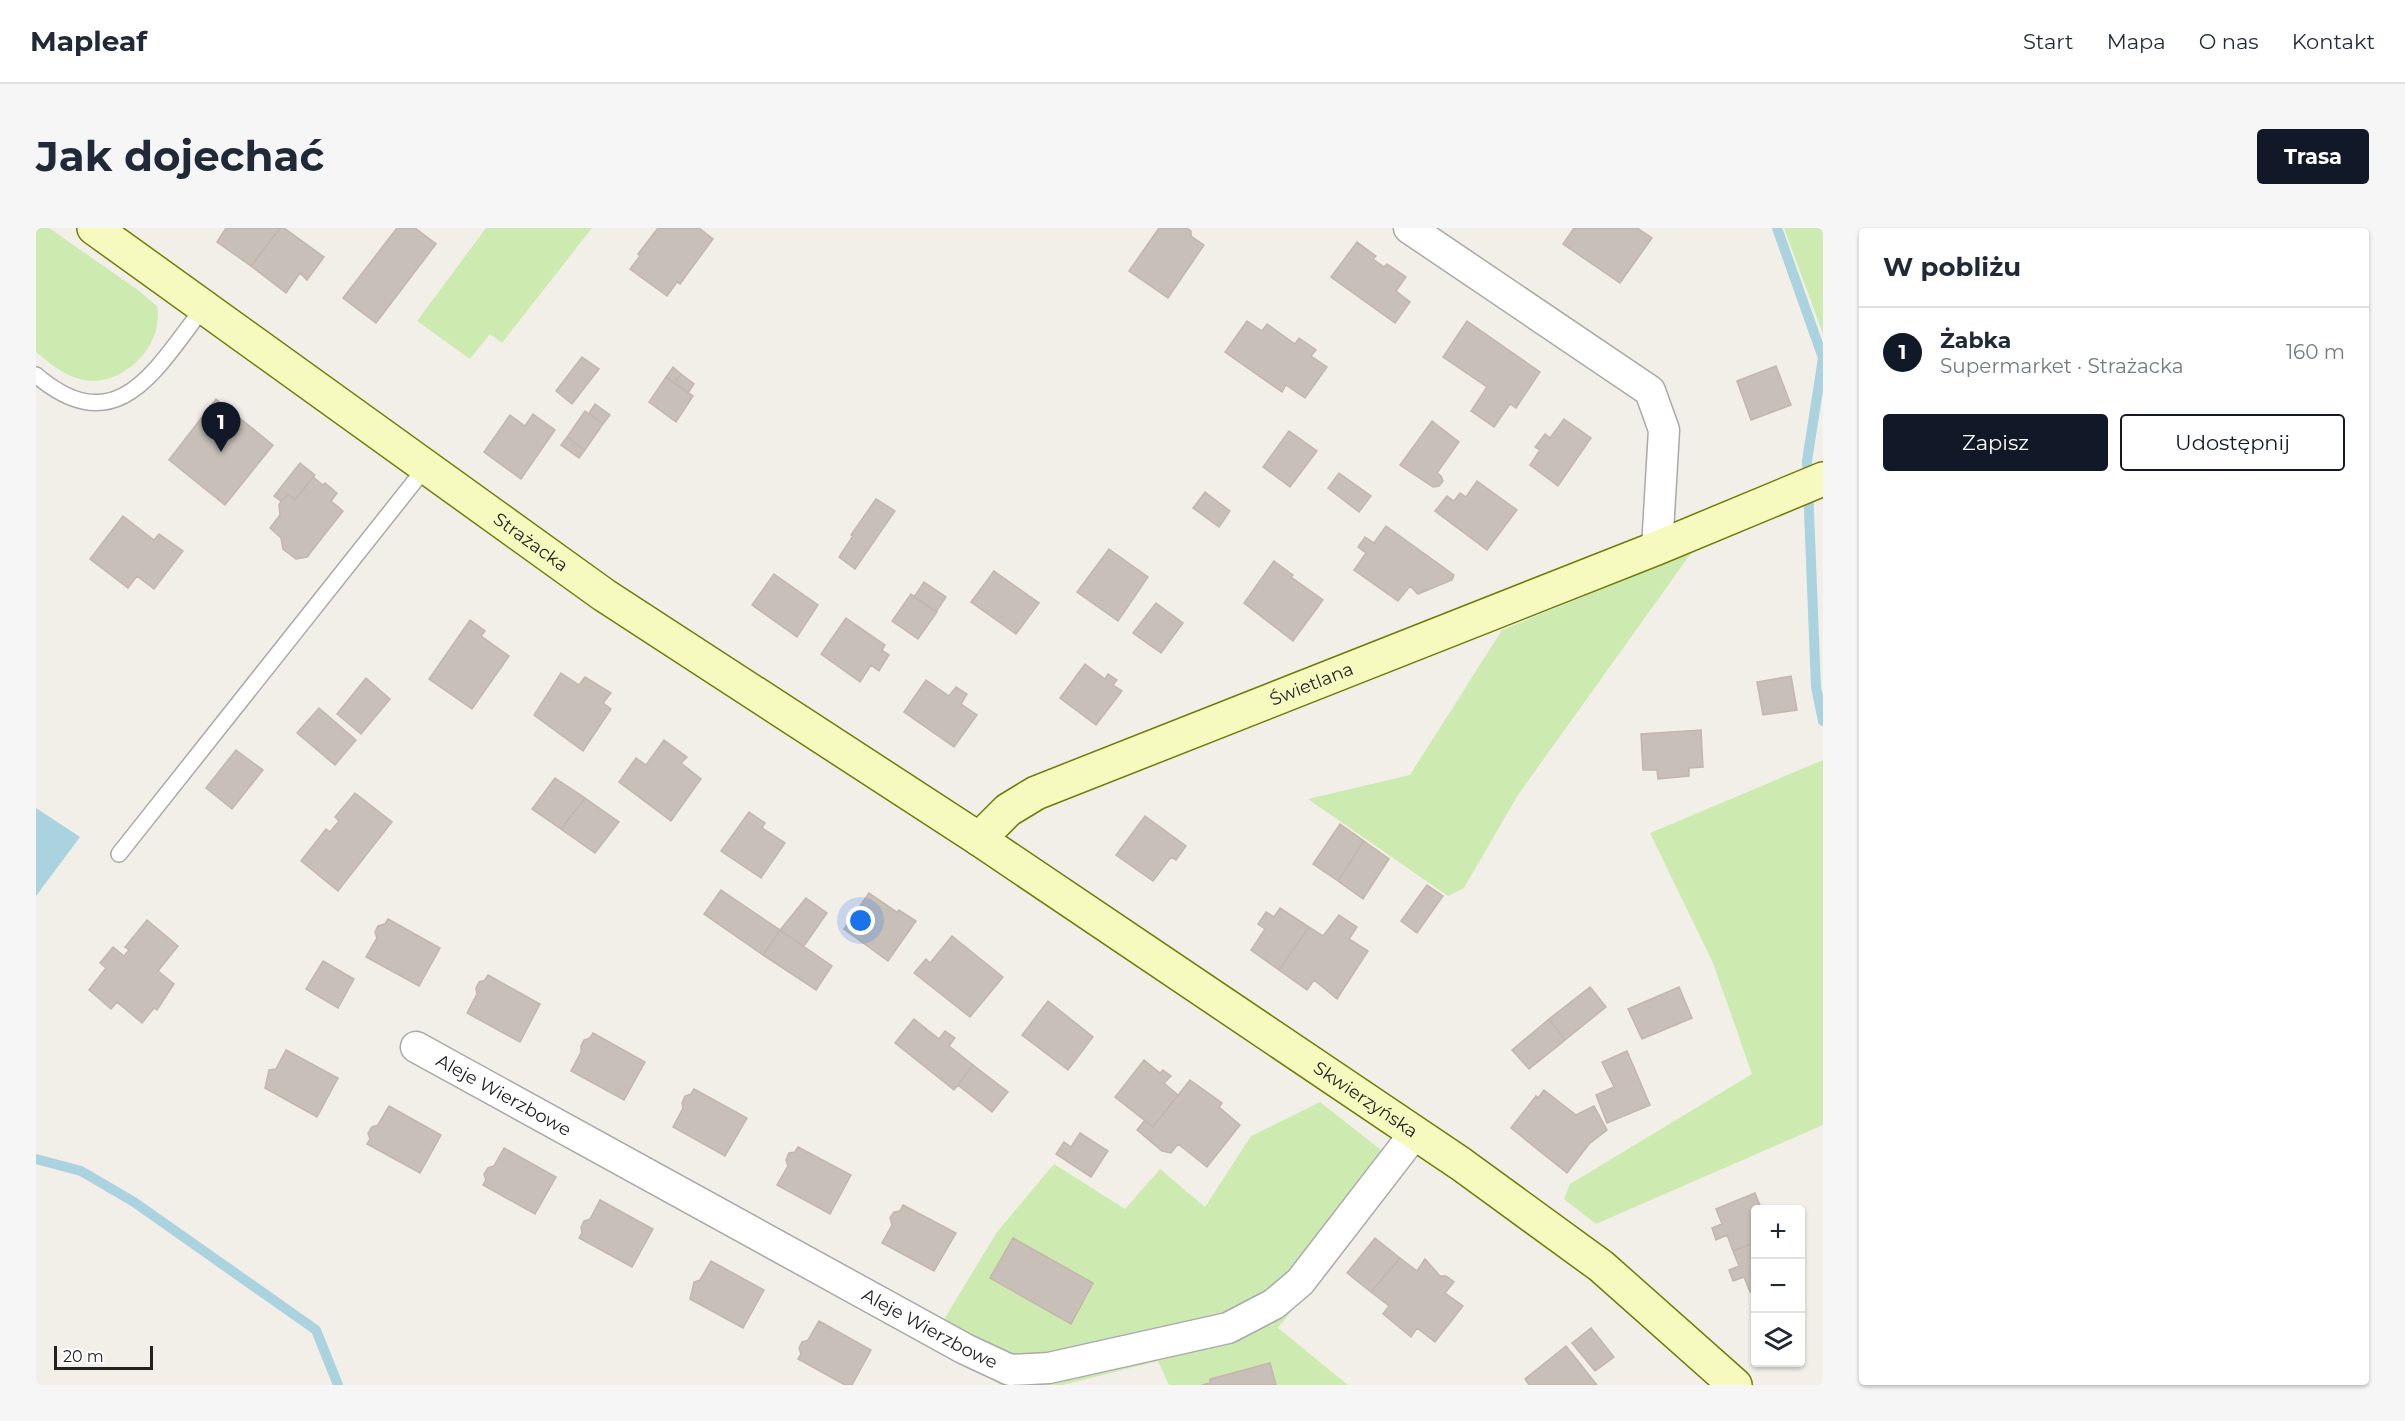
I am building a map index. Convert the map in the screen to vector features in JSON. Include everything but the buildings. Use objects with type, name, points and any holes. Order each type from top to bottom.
[{"type":"street","name":"Strażacka","points":[[94,228],[604,595],[979,839]]},
{"type":"street","points":[[1409,228],[1650,391],[1664,430],[1658,548]]},
{"type":"street","name":"Świetlana","points":[[979,839],[1008,810],[1036,793],[1658,548],[1813,483]]},
{"type":"street","name":"Skwierzyńska","points":[[979,839],[1461,1164],[1601,1266],[1735,1385]]},
{"type":"street","name":"Aleje Wierzbowe","points":[[416,1047],[956,1344],[1010,1370],[1049,1368],[1228,1328],[1274,1304],[1300,1282],[1415,1133]]},
{"type":"lane","points":[[36,375],[61,393],[77,400],[101,402],[131,394],[150,376],[204,307]]},
{"type":"lane","points":[[119,854],[426,467]]},
{"type":"green space","points":[[36,228],[49,228],[138,290],[157,306],[158,321],[154,336],[138,361],[126,371],[98,381],[83,380],[63,372],[36,352]]},
{"type":"green space","points":[[486,228],[592,228],[502,343],[490,334],[470,359],[417,321]]},
{"type":"green space","points":[[1784,228],[1823,228],[1823,334]]},
{"type":"green space","points":[[1692,552],[1518,795],[1464,888],[1448,896],[1308,799],[1410,775],[1502,630]]},
{"type":"green space","points":[[1823,760],[1823,1125],[1596,1224],[1564,1199],[1570,1184],[1752,1074],[1713,963],[1650,833]]},
{"type":"green space","points":[[1320,1102],[1404,1168],[1278,1328],[1348,1385],[1169,1385],[1158,1361],[1063,1385],[1000,1385],[937,1331],[997,1232],[1054,1164],[1125,1209],[1160,1169],[1205,1207],[1251,1136]]},
{"type":"water","points":[[36,808],[80,837],[36,896]]},
{"type":"waterway","points":[[1777,228],[1823,358],[1807,461],[1816,687],[1823,721]]},
{"type":"waterway","points":[[36,1159],[81,1171],[134,1202],[316,1330],[338,1385]]},
{"type":"place","name":"Żabka","points":[[221,452]]}]
